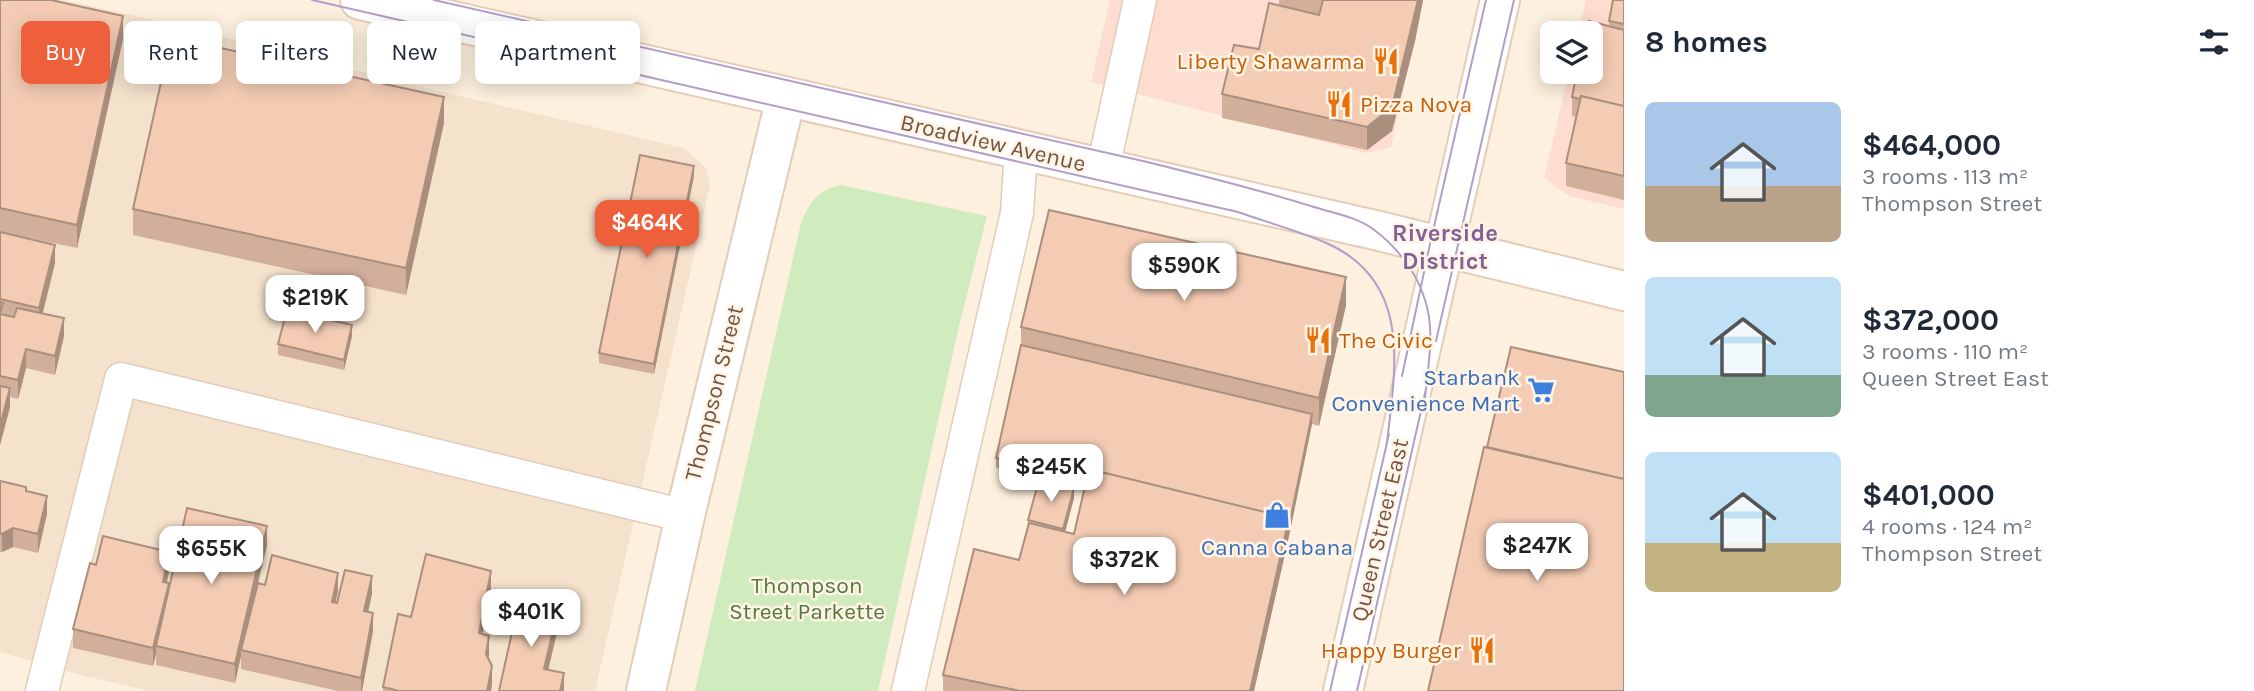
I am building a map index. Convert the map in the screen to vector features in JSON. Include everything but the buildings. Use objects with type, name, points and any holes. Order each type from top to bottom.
[{"type":"main road","name":"Broadview Avenue","points":[[360,0],[1021,149],[1624,291]]},
{"type":"main road","name":"Queen Street East","points":[[1343,691],[1500,0]]},
{"type":"main road","name":"Thompson Street","points":[[646,691],[685,516],[786,97]]},
{"type":"lane","points":[[1103,168],[1140,0]]},
{"type":"lane","points":[[908,691],[1017,213],[1021,149]]},
{"type":"lane","points":[[42,691],[121,379],[685,516]]},
{"type":"shaded area","points":[[0,0],[64,0],[158,21],[124,21],[124,84],[222,84],[222,37],[236,40],[236,84],[353,84],[353,70],[367,73],[367,84],[410,84],[684,148],[707,169],[710,185],[595,691],[150,691],[0,652]]},
{"type":"shaded area","points":[[1110,0],[1423,0],[1391,147],[1366,153],[1091,82]]},
{"type":"shaded area","points":[[1586,0],[1624,0],[1624,209],[1569,196],[1544,178],[1566,84],[1603,84],[1603,21],[1581,21]]},
{"type":"green space","name":"Thompson Street Parkette","points":[[841,185],[987,216],[959,326],[878,691],[695,691],[801,223],[815,198],[826,190]]},
{"type":"tram line","points":[[312,0],[1238,212],[1324,242],[1352,258],[1372,278],[1385,301],[1392,327],[1394,355],[1387,442]]},
{"type":"tram line","points":[[434,0],[1143,161],[1250,188],[1352,218],[1373,229],[1389,243],[1404,259],[1420,287],[1430,322],[1425,398]]},
{"type":"tram line","points":[[1402,376],[1486,0]]},
{"type":"tram line","points":[[1436,341],[1514,0]]},
{"type":"tram line","points":[[1357,691],[1426,389]]},
{"type":"tram line","points":[[1330,691],[1389,434]]},
{"type":"place","name":"Liberty Shawarma","points":[[1386,61]]},
{"type":"place","name":"Pizza Nova","points":[[1339,104]]},
{"type":"place","name":"The Civic","points":[[1318,340]]},
{"type":"place","name":"Starbank Convenience Mart","points":[[1541,390]]},
{"type":"place","name":"Canna Cabana","points":[[1277,515]]},
{"type":"place","name":"Happy Burger","points":[[1482,650]]},
{"type":"district","name":"Riverside District","points":[[1445,247]]}]
